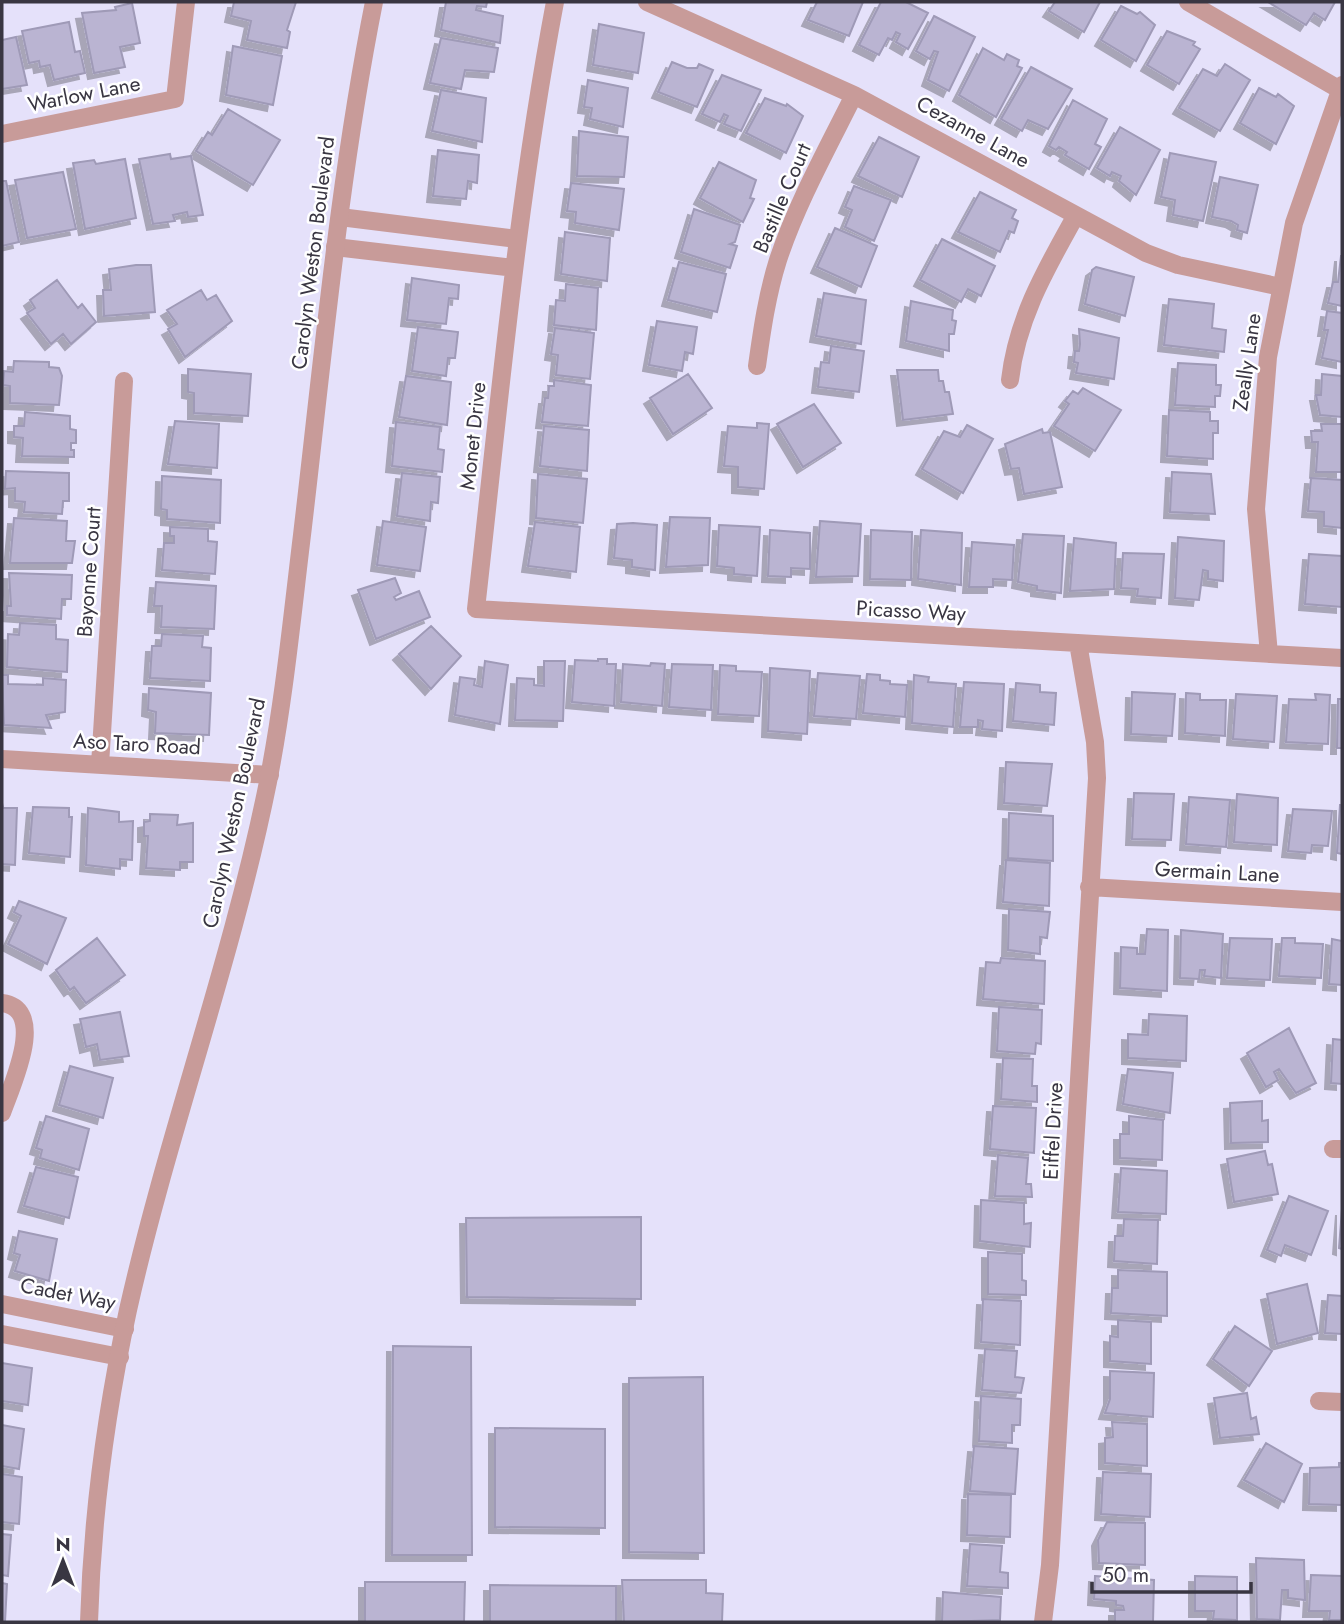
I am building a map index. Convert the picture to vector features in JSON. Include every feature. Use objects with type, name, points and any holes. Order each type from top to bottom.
[{"type":"street","name":"Warlow Lane","points":[[2,134],[175,99],[187,2]]},
{"type":"street","name":"Carolyn Weston Boulevard","points":[[89,1622],[96,1523],[108,1422],[125,1329],[172,1145],[250,873],[270,775],[287,660],[335,247],[374,2]]},
{"type":"street","name":"Monet Drive","points":[[476,610],[517,239],[534,112],[555,2]]},
{"type":"street","name":"Cezanne Lane","points":[[647,2],[854,95],[1146,253],[1178,265],[1280,287]]},
{"type":"street","points":[[1188,2],[1341,88]]},
{"type":"street","name":"Zeally Lane","points":[[1269,654],[1256,509],[1261,427],[1280,287],[1304,188],[1341,88]]},
{"type":"street","name":"Bastille Court","points":[[757,366],[765,309],[778,262],[795,216],[854,95]]},
{"type":"street","points":[[1010,380],[1020,326],[1032,294],[1076,215]]},
{"type":"street","points":[[340,217],[517,239]]},
{"type":"street","points":[[335,247],[514,268]]},
{"type":"street","name":"Bayonne Court","points":[[100,765],[124,382]]},
{"type":"street","name":"Picasso Way","points":[[476,610],[1342,658]]},
{"type":"street","name":"Eiffel Drive","points":[[1043,1622],[1051,1552],[1097,778],[1095,742],[1078,643]]},
{"type":"street","name":"Aso Taro Road","points":[[2,759],[270,775]]},
{"type":"street","name":"Germain Lane","points":[[1089,887],[1342,902]]},
{"type":"street","points":[[2,1003],[8,1004],[20,1016],[26,1034],[23,1055],[2,1113]]},
{"type":"street","name":"Cadet Way","points":[[2,1304],[125,1329]]},
{"type":"street","points":[[2,1334],[120,1357]]},
{"type":"street","points":[[1319,1401],[1342,1402]]},
{"type":"building","points":[[234,2],[296,2],[287,30],[290,32],[287,48],[247,40],[251,21],[231,16]]},
{"type":"building","points":[[446,2],[487,2],[486,7],[477,6],[476,10],[503,16],[500,43],[441,30]]},
{"type":"building","points":[[817,2],[863,2],[849,36],[808,20]]},
{"type":"building","points":[[881,2],[906,2],[928,13],[908,49],[896,42],[900,34],[896,32],[892,40],[888,38],[879,55],[859,45]]},
{"type":"building","points":[[1055,2],[1100,2],[1084,32],[1049,11]]},
{"type":"building","points":[[1268,2],[1335,2],[1325,20],[1314,13],[1306,25]]},
{"type":"building","points":[[132,3],[140,43],[120,47],[125,67],[94,73],[82,13],[116,10],[115,7]]},
{"type":"building","points":[[1121,6],[1137,14],[1140,12],[1155,25],[1136,61],[1101,40]]},
{"type":"building","points":[[934,16],[975,37],[949,91],[928,80],[938,52],[934,51],[930,59],[916,51]]},
{"type":"building","points":[[69,22],[75,52],[80,51],[85,73],[54,80],[50,65],[40,67],[39,61],[29,63],[22,31]]},
{"type":"building","points":[[599,24],[644,33],[638,73],[593,65]]},
{"type":"building","points":[[1167,31],[1195,42],[1193,45],[1200,49],[1179,84],[1147,65]]},
{"type":"building","points":[[16,37],[27,85],[2,89],[2,40]]},
{"type":"building","points":[[441,38],[498,48],[494,72],[465,70],[461,89],[430,83]]},
{"type":"building","points":[[233,46],[282,56],[273,105],[226,95]]},
{"type":"building","points":[[983,48],[1004,60],[1007,54],[1019,60],[1017,66],[1022,68],[996,117],[959,95]]},
{"type":"building","points":[[672,62],[687,68],[697,68],[699,64],[713,70],[697,107],[658,92]]},
{"type":"building","points":[[1225,64],[1250,80],[1220,131],[1179,108],[1203,69],[1217,76]]},
{"type":"building","points":[[1031,67],[1072,89],[1048,129],[1028,120],[1022,131],[1001,119]]},
{"type":"building","points":[[722,75],[761,90],[741,131],[724,124],[728,116],[724,114],[720,122],[702,114]]},
{"type":"building","points":[[588,80],[628,88],[623,127],[590,119],[592,108],[584,107]]},
{"type":"building","points":[[1259,88],[1276,97],[1278,94],[1294,106],[1276,144],[1240,123]]},
{"type":"building","points":[[441,90],[486,98],[482,142],[432,131]]},
{"type":"building","points":[[765,98],[786,106],[787,104],[803,116],[786,153],[746,133]]},
{"type":"building","points":[[1073,100],[1107,119],[1095,144],[1101,147],[1089,169],[1065,155],[1067,152],[1059,147],[1056,150],[1049,146]]},
{"type":"building","points":[[228,109],[280,140],[253,185],[196,151],[208,132],[212,135]]},
{"type":"building","points":[[1120,127],[1160,150],[1136,195],[1119,181],[1121,176],[1112,172],[1110,176],[1097,168]]},
{"type":"building","points":[[579,131],[628,137],[624,177],[577,176]]},
{"type":"building","points":[[879,137],[919,157],[902,197],[858,176]]},
{"type":"building","points":[[438,150],[479,155],[477,183],[468,181],[466,199],[433,196]]},
{"type":"building","points":[[1170,153],[1216,162],[1203,221],[1173,215],[1175,200],[1161,197]]},
{"type":"building","points":[[170,154],[171,159],[191,156],[203,215],[188,217],[187,212],[173,215],[175,221],[153,224],[139,159]]},
{"type":"building","points":[[125,159],[136,218],[85,229],[73,163],[94,160],[96,164]]},
{"type":"building","points":[[719,162],[756,180],[750,198],[754,199],[743,222],[700,198]]},
{"type":"building","points":[[63,172],[76,229],[27,238],[15,180]]},
{"type":"building","points":[[1220,177],[1258,185],[1247,233],[1237,230],[1238,225],[1231,221],[1212,217]]},
{"type":"building","points":[[2,181],[6,181],[19,242],[2,246]]},
{"type":"building","points":[[571,183],[624,189],[619,230],[575,223],[576,212],[567,211]]},
{"type":"building","points":[[854,186],[891,200],[874,241],[845,227],[852,210],[845,207]]},
{"type":"building","points":[[980,192],[1016,210],[1012,218],[1018,221],[1014,233],[1009,231],[1000,252],[958,232]]},
{"type":"building","points":[[694,209],[740,225],[735,242],[730,244],[737,246],[730,268],[681,252]]},
{"type":"building","points":[[835,228],[877,246],[861,287],[817,267]]},
{"type":"building","points":[[565,232],[610,238],[607,281],[561,274]]},
{"type":"building","points":[[942,239],[995,266],[981,296],[968,289],[961,302],[920,280]]},
{"type":"building","points":[[1341,256],[1342,306],[1328,303],[1333,282],[1338,282]]},
{"type":"building","points":[[679,262],[726,274],[717,312],[668,300]]},
{"type":"building","points":[[151,265],[155,312],[104,316],[103,290],[111,290],[109,269]]},
{"type":"building","points":[[1096,267],[1134,277],[1125,316],[1085,304],[1092,270]]},
{"type":"building","points":[[412,278],[459,285],[458,299],[449,298],[446,324],[407,320]]},
{"type":"building","points":[[57,280],[78,308],[82,304],[96,322],[71,344],[63,334],[51,344],[27,313],[35,308],[30,300]]},
{"type":"building","points":[[566,284],[598,288],[596,330],[554,325],[556,300],[565,301]]},
{"type":"building","points":[[201,290],[207,300],[216,295],[232,321],[185,357],[168,329],[177,324],[167,310]]},
{"type":"building","points":[[824,293],[866,300],[861,344],[816,336]]},
{"type":"building","points":[[1169,299],[1214,304],[1212,328],[1226,330],[1224,352],[1164,345]]},
{"type":"building","points":[[911,301],[953,310],[952,320],[956,321],[954,334],[949,334],[949,351],[906,341]]},
{"type":"building","points":[[1327,311],[1342,313],[1342,362],[1322,358],[1328,330],[1324,330]]},
{"type":"building","points":[[657,321],[697,327],[693,354],[685,352],[682,371],[649,365]]},
{"type":"building","points":[[418,327],[458,332],[455,358],[448,358],[446,376],[412,371]]},
{"type":"building","points":[[555,328],[594,333],[590,379],[556,375],[558,355],[551,354]]},
{"type":"building","points":[[1079,329],[1119,338],[1114,379],[1076,373],[1078,363],[1074,362],[1075,351],[1079,351]]},
{"type":"building","points":[[831,346],[864,351],[859,392],[818,387],[821,362],[829,363]]},
{"type":"building","points":[[14,361],[49,362],[49,367],[59,368],[62,376],[59,405],[10,403],[10,386],[3,385],[4,371],[13,372]]},
{"type":"building","points":[[1178,363],[1216,365],[1216,385],[1221,385],[1220,396],[1215,396],[1215,407],[1175,405]]},
{"type":"building","points":[[188,369],[251,374],[248,416],[194,413],[194,393],[188,392]]},
{"type":"building","points":[[897,370],[938,370],[939,381],[943,381],[945,392],[949,392],[953,414],[903,420]]},
{"type":"building","points":[[688,374],[712,408],[673,434],[650,398]]},
{"type":"building","points":[[1322,374],[1342,376],[1342,417],[1320,415],[1316,395],[1321,395]]},
{"type":"building","points":[[406,376],[451,382],[447,425],[399,417]]},
{"type":"building","points":[[554,380],[591,385],[588,426],[542,422],[545,398],[548,398],[549,386],[554,386]]},
{"type":"building","points":[[1083,388],[1121,410],[1095,451],[1054,426],[1069,404],[1065,401],[1073,391],[1078,394]]},
{"type":"building","points":[[814,404],[841,443],[803,467],[777,424]]},
{"type":"building","points":[[1169,410],[1210,412],[1210,421],[1218,421],[1218,433],[1213,433],[1213,459],[1167,456]]},
{"type":"building","points":[[25,412],[70,416],[70,429],[76,430],[76,443],[71,443],[74,457],[22,456],[23,438],[14,437],[14,426],[24,426]]},
{"type":"building","points":[[175,421],[219,424],[217,468],[168,464]]},
{"type":"building","points":[[396,422],[440,427],[438,449],[444,450],[442,472],[392,466]]},
{"type":"building","points":[[757,423],[769,424],[764,489],[738,487],[738,467],[724,466],[728,426],[757,428]]},
{"type":"building","points":[[1321,424],[1342,424],[1342,472],[1316,472],[1318,442],[1312,442],[1311,431],[1322,431]]},
{"type":"building","points":[[967,425],[993,439],[963,493],[922,469],[944,431],[960,437]]},
{"type":"building","points":[[544,426],[589,430],[587,471],[540,466]]},
{"type":"building","points":[[1042,429],[1043,433],[1050,432],[1062,487],[1024,494],[1019,468],[1011,469],[1005,444]]},
{"type":"building","points":[[6,471],[69,473],[69,501],[63,501],[62,514],[24,512],[25,502],[15,501],[15,488],[5,489]]},
{"type":"building","points":[[1172,472],[1211,474],[1215,514],[1170,512]]},
{"type":"building","points":[[402,473],[440,477],[438,503],[431,502],[430,521],[397,516]]},
{"type":"building","points":[[538,474],[587,479],[583,523],[536,518]]},
{"type":"building","points":[[162,476],[221,480],[220,523],[167,519],[167,510],[161,509]]},
{"type":"building","points":[[1311,478],[1342,480],[1342,528],[1324,526],[1324,512],[1308,511]]},
{"type":"building","points":[[670,517],[710,518],[708,565],[666,567]]},
{"type":"building","points":[[14,518],[67,521],[66,541],[75,541],[72,563],[10,563]]},
{"type":"building","points":[[383,521],[426,527],[420,571],[377,565]]},
{"type":"building","points":[[820,521],[861,524],[858,576],[816,577]]},
{"type":"building","points":[[535,522],[580,527],[576,572],[528,566]]},
{"type":"building","points":[[617,524],[657,525],[655,570],[632,567],[632,560],[614,558]]},
{"type":"building","points":[[719,525],[760,527],[757,576],[734,574],[734,568],[717,566]]},
{"type":"building","points":[[170,527],[208,529],[208,541],[217,542],[215,574],[162,570],[164,543],[174,543],[174,536],[170,536]]},
{"type":"building","points":[[770,530],[810,533],[810,569],[791,568],[791,577],[768,576]]},
{"type":"building","points":[[871,530],[912,532],[911,580],[870,579]]},
{"type":"building","points":[[921,530],[962,533],[961,585],[918,579]]},
{"type":"building","points":[[1023,534],[1064,536],[1061,593],[1037,590],[1037,586],[1018,582]]},
{"type":"building","points":[[1178,537],[1224,541],[1223,581],[1208,579],[1208,571],[1203,570],[1199,600],[1175,598]]},
{"type":"building","points":[[1074,538],[1116,543],[1114,589],[1070,591]]},
{"type":"building","points":[[972,542],[1014,545],[1012,580],[993,579],[993,587],[969,587]]},
{"type":"building","points":[[1123,553],[1164,554],[1161,598],[1137,596],[1138,589],[1121,588]]},
{"type":"building","points":[[1309,554],[1342,556],[1342,607],[1305,604]]},
{"type":"building","points":[[9,573],[72,575],[71,599],[62,599],[61,619],[7,615],[7,606],[11,606]]},
{"type":"building","points":[[395,578],[401,593],[394,597],[396,600],[419,591],[430,617],[376,639],[358,590]]},
{"type":"building","points":[[156,582],[216,586],[214,629],[161,627],[162,606],[154,606]]},
{"type":"building","points":[[20,623],[56,625],[56,639],[68,640],[67,672],[7,667],[8,634],[19,635]]},
{"type":"building","points":[[431,626],[461,656],[431,689],[399,654]]},
{"type":"building","points":[[162,634],[203,636],[202,647],[211,648],[210,681],[150,678],[152,646],[161,646]]},
{"type":"building","points":[[607,659],[607,664],[616,664],[614,706],[572,702],[575,660]]},
{"type":"building","points":[[485,661],[508,665],[500,724],[455,715],[460,677],[475,679],[474,685],[482,687]]},
{"type":"building","points":[[544,661],[565,661],[563,721],[515,720],[517,678],[534,679],[534,685],[544,686]]},
{"type":"building","points":[[651,663],[665,664],[662,706],[621,702],[623,664],[650,666]]},
{"type":"building","points":[[672,664],[713,665],[711,710],[669,707]]},
{"type":"building","points":[[720,665],[736,666],[736,671],[762,672],[759,716],[718,714]]},
{"type":"building","points":[[770,668],[810,671],[807,734],[768,731]]},
{"type":"building","points":[[818,673],[860,676],[856,719],[814,716]]},
{"type":"building","points":[[867,674],[880,675],[880,680],[890,681],[890,684],[907,685],[905,717],[863,713]]},
{"type":"building","points":[[2,675],[8,675],[8,684],[43,685],[43,678],[66,680],[65,712],[46,715],[51,728],[4,725]]},
{"type":"building","points":[[914,675],[929,677],[928,682],[956,684],[953,727],[912,723]]},
{"type":"building","points":[[964,682],[1004,684],[1002,731],[982,729],[983,721],[978,720],[978,727],[960,727]]},
{"type":"building","points":[[1016,683],[1040,685],[1040,692],[1056,693],[1054,725],[1013,721]]},
{"type":"building","points":[[149,688],[211,693],[209,735],[155,733],[156,712],[148,710]]},
{"type":"building","points":[[1132,692],[1175,694],[1172,736],[1131,734]]},
{"type":"building","points":[[1186,693],[1200,694],[1200,700],[1226,700],[1225,736],[1185,733]]},
{"type":"building","points":[[1236,694],[1277,696],[1274,742],[1233,739]]},
{"type":"building","points":[[1315,694],[1330,695],[1328,744],[1286,742],[1289,699],[1316,700]]},
{"type":"building","points":[[1338,699],[1342,699],[1342,748],[1337,748]]},
{"type":"building","points":[[1006,762],[1052,764],[1047,806],[1004,803]]},
{"type":"building","points":[[1134,793],[1174,794],[1171,840],[1132,839]]},
{"type":"building","points":[[1237,794],[1278,798],[1277,845],[1234,842]]},
{"type":"building","points":[[1189,797],[1230,800],[1226,847],[1186,844]]},
{"type":"building","points":[[2,803],[3,808],[17,808],[15,865],[2,864]]},
{"type":"building","points":[[1342,805],[1342,854],[1337,853]]},
{"type":"building","points":[[33,807],[69,808],[69,817],[72,817],[70,857],[29,853]]},
{"type":"building","points":[[88,808],[119,812],[119,822],[133,821],[132,860],[120,859],[120,869],[86,865]]},
{"type":"building","points":[[1293,809],[1332,811],[1328,846],[1312,845],[1311,853],[1288,851]]},
{"type":"building","points":[[1009,813],[1053,816],[1053,861],[1008,858]]},
{"type":"building","points":[[150,814],[178,815],[177,825],[193,823],[193,862],[180,862],[180,870],[146,868],[148,836],[144,836],[144,822],[150,821]]},
{"type":"building","points":[[1006,860],[1050,863],[1049,906],[1003,902]]},
{"type":"building","points":[[19,901],[66,918],[47,964],[8,944],[21,916],[14,912]]},
{"type":"building","points":[[1009,909],[1050,912],[1047,938],[1040,937],[1040,954],[1008,950]]},
{"type":"building","points":[[1147,929],[1168,930],[1167,991],[1120,988],[1121,947],[1137,948],[1137,954],[1145,954]]},
{"type":"building","points":[[1181,930],[1223,934],[1221,978],[1204,976],[1205,970],[1200,970],[1199,979],[1180,978]]},
{"type":"building","points":[[97,938],[125,975],[86,1003],[74,987],[70,990],[56,970]]},
{"type":"building","points":[[1230,938],[1272,939],[1270,980],[1227,978]]},
{"type":"building","points":[[1282,938],[1295,938],[1295,943],[1323,944],[1321,978],[1279,976]]},
{"type":"building","points":[[1332,939],[1342,941],[1342,985],[1329,984]]},
{"type":"building","points":[[1001,958],[1045,961],[1044,1004],[983,999],[986,962],[1000,963]]},
{"type":"building","points":[[999,1007],[1042,1010],[1041,1044],[1036,1043],[1035,1054],[997,1051]]},
{"type":"building","points":[[120,1012],[129,1056],[100,1060],[97,1044],[86,1047],[80,1019]]},
{"type":"building","points":[[1149,1014],[1187,1016],[1186,1061],[1128,1058],[1128,1034],[1148,1035]]},
{"type":"building","points":[[1289,1028],[1316,1083],[1296,1093],[1279,1069],[1274,1072],[1278,1080],[1266,1087],[1247,1053]]},
{"type":"building","points":[[1333,1039],[1342,1040],[1342,1084],[1331,1083]]},
{"type":"building","points":[[1003,1058],[1033,1059],[1032,1086],[1037,1086],[1037,1102],[1001,1099]]},
{"type":"building","points":[[70,1066],[113,1078],[103,1118],[59,1105]]},
{"type":"building","points":[[1128,1069],[1173,1073],[1170,1113],[1123,1104]]},
{"type":"building","points":[[1262,1101],[1262,1121],[1268,1120],[1268,1142],[1231,1143],[1230,1103]]},
{"type":"building","points":[[993,1106],[1036,1108],[1034,1153],[990,1149]]},
{"type":"building","points":[[46,1116],[89,1129],[79,1170],[40,1158],[42,1150],[36,1148]]},
{"type":"building","points":[[1129,1116],[1163,1120],[1162,1160],[1120,1158],[1120,1134],[1129,1134]]},
{"type":"building","points":[[1265,1151],[1268,1165],[1272,1164],[1278,1194],[1234,1202],[1227,1159]]},
{"type":"building","points":[[998,1155],[1028,1158],[1026,1184],[1031,1184],[1032,1197],[995,1196]]},
{"type":"building","points":[[36,1167],[78,1177],[69,1218],[24,1206]]},
{"type":"building","points":[[1121,1168],[1167,1171],[1166,1214],[1118,1212]]},
{"type":"building","points":[[1289,1196],[1328,1211],[1311,1255],[1285,1245],[1281,1256],[1267,1250]]},
{"type":"building","points":[[981,1200],[1024,1203],[1024,1224],[1031,1223],[1030,1247],[980,1241]]},
{"type":"building","points":[[1342,1209],[1342,1249],[1339,1248]]},
{"type":"building","points":[[641,1217],[641,1299],[467,1297],[466,1218]]},
{"type":"building","points":[[1124,1219],[1158,1220],[1157,1264],[1114,1261],[1115,1236],[1123,1236]]},
{"type":"building","points":[[19,1231],[57,1239],[49,1281],[15,1271],[20,1255],[14,1253]]},
{"type":"building","points":[[988,1252],[1022,1254],[1022,1280],[1026,1281],[1026,1295],[988,1294]]},
{"type":"building","points":[[1118,1270],[1167,1272],[1167,1316],[1111,1313],[1112,1288],[1118,1288]]},
{"type":"building","points":[[1307,1284],[1318,1333],[1277,1344],[1267,1294]]},
{"type":"building","points":[[1328,1295],[1342,1296],[1342,1334],[1325,1333]]},
{"type":"building","points":[[983,1299],[1021,1301],[1020,1345],[981,1342]]},
{"type":"building","points":[[1118,1320],[1151,1322],[1151,1364],[1110,1361],[1110,1336],[1118,1337]]},
{"type":"building","points":[[1235,1326],[1272,1351],[1249,1386],[1213,1359]]},
{"type":"building","points":[[393,1346],[471,1347],[472,1555],[392,1555]]},
{"type":"building","points":[[985,1349],[1017,1351],[1015,1377],[1024,1378],[1021,1393],[982,1390]]},
{"type":"building","points":[[2,1363],[32,1368],[28,1405],[2,1401]]},
{"type":"building","points":[[1110,1371],[1154,1373],[1153,1417],[1105,1413],[1110,1399]]},
{"type":"building","points":[[703,1377],[704,1553],[629,1552],[629,1378]]},
{"type":"building","points":[[1247,1393],[1251,1419],[1256,1417],[1259,1434],[1220,1438],[1214,1398]]},
{"type":"building","points":[[981,1396],[1021,1399],[1020,1425],[1012,1425],[1012,1443],[979,1441]]},
{"type":"building","points":[[1112,1422],[1147,1424],[1147,1466],[1105,1463],[1105,1438],[1113,1437]]},
{"type":"building","points":[[2,1425],[24,1429],[19,1469],[2,1466]]},
{"type":"building","points":[[495,1428],[605,1429],[605,1528],[495,1527]]},
{"type":"building","points":[[1266,1443],[1302,1464],[1284,1502],[1244,1480]]},
{"type":"building","points":[[974,1446],[1018,1449],[1015,1494],[970,1491]]},
{"type":"building","points":[[1339,1463],[1342,1463],[1342,1505],[1309,1504],[1310,1468],[1339,1467]]},
{"type":"building","points":[[1103,1472],[1151,1474],[1150,1517],[1101,1514]]},
{"type":"building","points":[[2,1474],[22,1477],[19,1524],[2,1522]]},
{"type":"building","points":[[968,1494],[1011,1495],[1010,1537],[967,1535]]},
{"type":"building","points":[[1107,1522],[1145,1523],[1145,1565],[1099,1563],[1098,1540]]},
{"type":"building","points":[[2,1534],[11,1535],[8,1576],[2,1575]]},
{"type":"building","points":[[970,1544],[1002,1546],[1000,1572],[1008,1573],[1008,1588],[967,1586]]},
{"type":"building","points":[[1256,1558],[1304,1560],[1305,1600],[1288,1598],[1288,1590],[1282,1590],[1280,1620],[1257,1619]]},
{"type":"building","points":[[1311,1575],[1342,1576],[1342,1620],[1329,1620],[1330,1611],[1309,1611]]},
{"type":"building","points":[[1095,1576],[1154,1580],[1153,1622],[1115,1622],[1115,1610],[1124,1610],[1123,1606],[1116,1605],[1116,1601],[1094,1599]]},
{"type":"building","points":[[1195,1576],[1237,1577],[1237,1620],[1213,1619],[1214,1611],[1195,1611]]},
{"type":"building","points":[[622,1580],[706,1580],[706,1593],[723,1594],[722,1622],[624,1622]]},
{"type":"building","points":[[365,1582],[465,1582],[464,1622],[365,1622]]},
{"type":"building","points":[[2,1583],[7,1584],[5,1622],[2,1622]]},
{"type":"building","points":[[490,1585],[616,1586],[616,1622],[490,1622]]},
{"type":"building","points":[[943,1592],[1001,1597],[1000,1620],[942,1622]]}]
